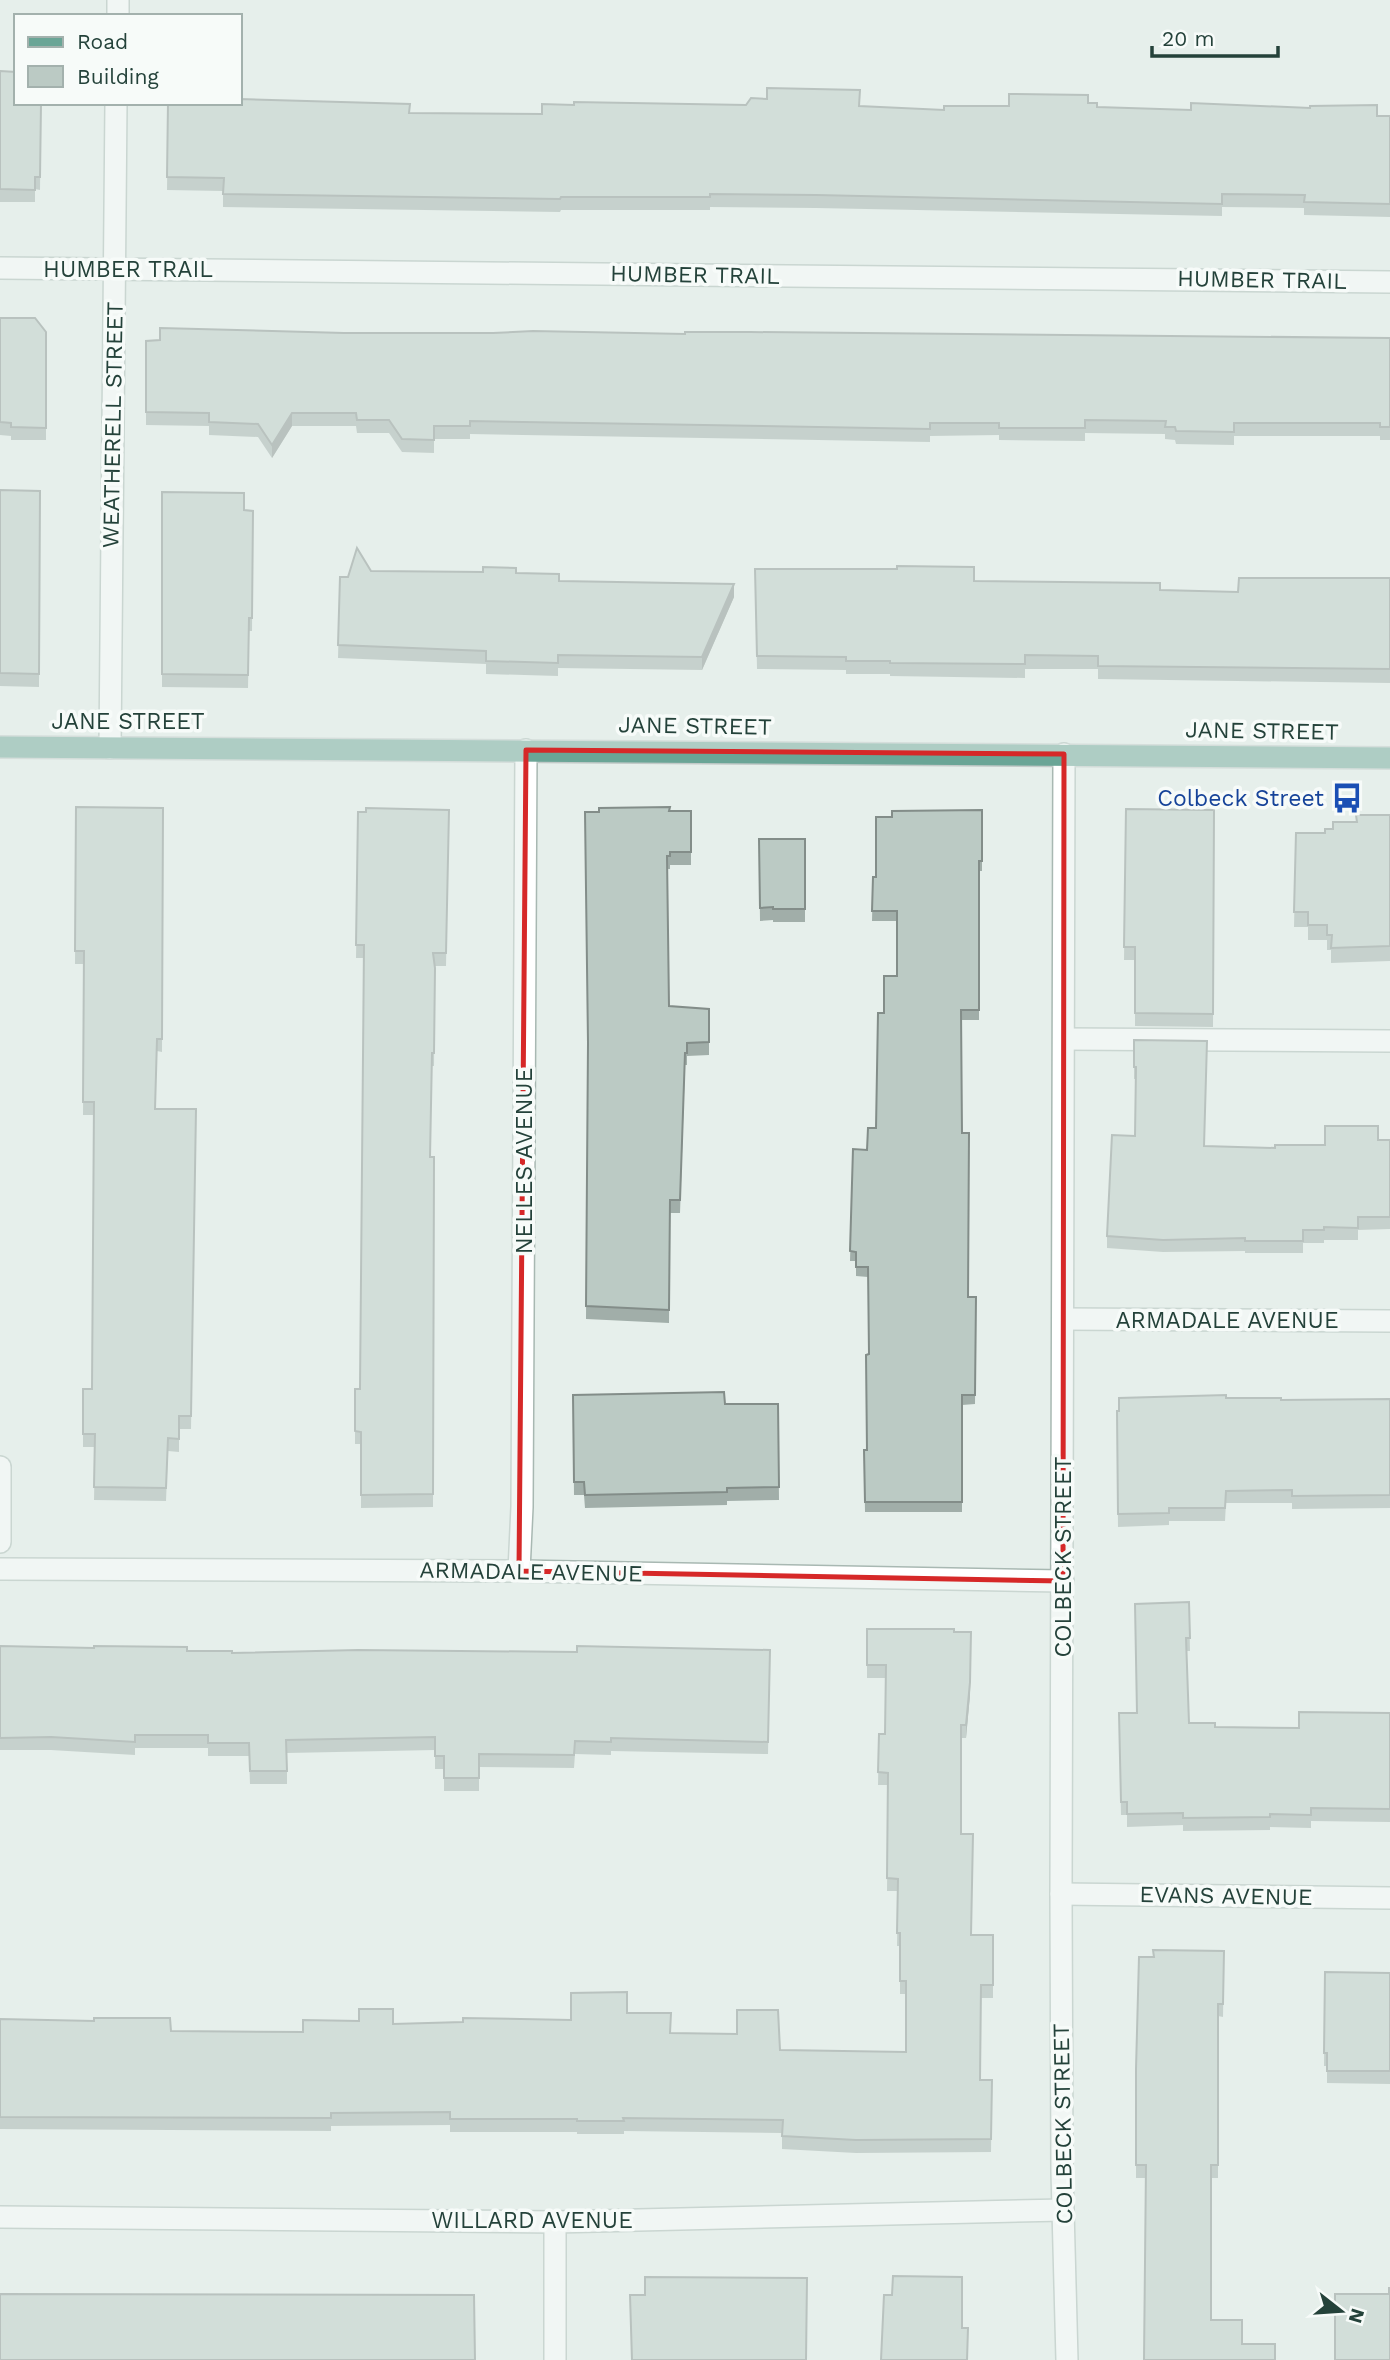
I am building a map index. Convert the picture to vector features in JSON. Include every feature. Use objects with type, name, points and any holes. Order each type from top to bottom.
[{"type":"main road","name":"JANE STREET","points":[[0,747],[1390,758]]},
{"type":"street","name":"WEATHERELL STREET","points":[[110,748],[116,105]]},
{"type":"street","name":"HUMBER TRAIL","points":[[0,268],[1390,282]]},
{"type":"street","name":"NELLES AVENUE","points":[[519,1571],[522,1507],[526,750]]},
{"type":"street","name":"COLBECK STREET","points":[[1065,754],[1061,1894],[1067,2360]]},
{"type":"street","points":[[1064,1039],[1390,1041]]},
{"type":"street","name":"ARMADALE AVENUE","points":[[1063,1319],[1390,1321]]},
{"type":"street","points":[[0,1467],[0,1542]]},
{"type":"street","name":"ARMADALE AVENUE","points":[[0,1569],[519,1571],[1063,1581]]},
{"type":"street","name":"EVANS AVENUE","points":[[1061,1894],[1390,1898]]},
{"type":"street","name":"WILLARD AVENUE","points":[[0,2217],[555,2222],[1063,2210]]},
{"type":"street","points":[[555,2222],[555,2360]]},
{"type":"highlighted area","points":[[526,750],[1064,754],[1063,1581],[519,1571]]},
{"type":"building","points":[[0,71],[14,72],[14,105],[41,105],[40,177],[35,177],[35,190],[0,189]]},
{"type":"building","points":[[767,88],[860,90],[859,106],[944,110],[944,106],[1009,106],[1009,94],[1088,95],[1088,103],[1097,103],[1097,107],[1191,110],[1191,103],[1310,108],[1377,105],[1377,116],[1390,116],[1390,204],[1304,202],[1305,195],[1222,194],[1222,204],[816,195],[710,194],[710,197],[560,199],[223,194],[224,178],[167,177],[168,105],[242,105],[242,99],[410,104],[409,113],[542,114],[542,104],[574,105],[574,102],[746,105],[751,98],[767,99]]},
{"type":"building","points":[[0,318],[35,318],[46,332],[46,428],[11,427],[11,423],[0,422]]},
{"type":"building","points":[[160,328],[344,333],[750,332],[1390,338],[1390,427],[1380,427],[1380,423],[1234,423],[1234,432],[1176,431],[1175,427],[1165,427],[1166,421],[1085,420],[1085,428],[999,428],[999,423],[930,423],[930,429],[470,421],[470,426],[434,426],[434,440],[402,439],[389,420],[357,420],[356,413],[292,413],[272,445],[258,424],[209,422],[209,413],[146,412],[146,341],[160,340]]},
{"type":"building","points":[[0,490],[40,491],[39,674],[0,673]]},
{"type":"building","points":[[162,492],[244,493],[244,510],[253,511],[252,618],[249,618],[248,675],[162,674]]},
{"type":"building","points":[[357,548],[371,571],[483,572],[483,567],[516,568],[516,573],[559,574],[559,581],[734,584],[702,657],[558,655],[558,663],[486,661],[486,651],[338,645],[340,577],[348,577]]},
{"type":"building","points":[[897,566],[974,567],[974,581],[1160,583],[1160,590],[1238,592],[1239,578],[1390,578],[1390,669],[1098,666],[1098,656],[1025,655],[1025,664],[890,663],[846,661],[846,657],[757,656],[755,569],[897,569]]},
{"type":"building","points":[[76,807],[163,808],[162,1039],[157,1039],[155,1109],[196,1109],[191,1416],[179,1416],[179,1439],[168,1438],[166,1488],[94,1487],[95,1434],[83,1434],[83,1389],[92,1389],[94,1102],[83,1102],[84,951],[75,951]]},
{"type":"building","points":[[670,807],[669,811],[691,811],[691,852],[670,852],[670,856],[667,856],[669,1006],[709,1009],[709,1042],[687,1043],[685,1053],[680,1200],[670,1200],[669,1310],[586,1306],[588,1043],[585,812],[599,812],[599,808]]},
{"type":"building","points":[[366,808],[449,810],[446,953],[433,953],[434,1053],[430,1157],[434,1157],[433,1494],[361,1495],[361,1432],[355,1431],[355,1389],[360,1389],[364,945],[356,945],[358,812],[366,812]]},
{"type":"building","points":[[1126,809],[1214,810],[1213,1014],[1135,1013],[1135,947],[1124,947]]},
{"type":"building","points":[[982,810],[982,861],[979,861],[979,1010],[961,1010],[962,1133],[969,1133],[968,1297],[976,1297],[975,1395],[962,1395],[962,1502],[865,1502],[866,1355],[869,1354],[868,1267],[856,1267],[856,1252],[850,1251],[853,1149],[867,1150],[868,1128],[876,1128],[878,1013],[884,1013],[884,976],[897,976],[897,911],[872,911],[873,877],[876,877],[876,817],[892,817],[892,811]]},
{"type":"building","points":[[1356,815],[1390,815],[1390,946],[1331,948],[1332,935],[1327,935],[1327,925],[1308,925],[1308,912],[1294,912],[1296,833],[1325,833],[1325,829],[1333,829],[1333,822],[1357,822]]},
{"type":"building","points":[[759,839],[805,839],[805,909],[760,908]]},
{"type":"building","points":[[1134,1040],[1207,1041],[1204,1146],[1275,1148],[1275,1145],[1325,1145],[1325,1126],[1378,1126],[1378,1140],[1390,1140],[1390,1217],[1358,1217],[1358,1228],[1324,1227],[1324,1230],[1303,1230],[1303,1241],[1245,1241],[1245,1238],[1163,1240],[1107,1236],[1112,1135],[1135,1136]]},
{"type":"building","points":[[724,1392],[725,1404],[778,1404],[779,1487],[727,1488],[727,1492],[585,1495],[584,1482],[574,1482],[573,1395]]},
{"type":"building","points":[[1226,1395],[1226,1398],[1281,1400],[1390,1399],[1390,1495],[1292,1496],[1292,1490],[1226,1491],[1225,1508],[1169,1508],[1169,1513],[1118,1514],[1119,1398]]},
{"type":"building","points":[[1189,1602],[1190,1638],[1186,1638],[1189,1723],[1215,1723],[1215,1727],[1299,1728],[1299,1712],[1390,1713],[1390,1809],[1311,1808],[1311,1815],[1270,1814],[1270,1817],[1183,1818],[1183,1813],[1127,1814],[1127,1802],[1121,1802],[1119,1713],[1137,1713],[1135,1604]]},
{"type":"building","points":[[867,1629],[954,1629],[954,1632],[971,1632],[966,1725],[961,1725],[961,1834],[973,1834],[971,1935],[993,1935],[993,1985],[981,1985],[980,2080],[992,2080],[991,2139],[856,2140],[782,2136],[783,2120],[450,2119],[450,2112],[331,2113],[331,2118],[0,2117],[0,2019],[94,2021],[94,2018],[170,2018],[171,2031],[303,2032],[303,2020],[359,2021],[359,2009],[393,2009],[393,2024],[463,2022],[463,2018],[571,2020],[571,1993],[627,1992],[627,2013],[671,2013],[670,2033],[737,2034],[737,2010],[778,2010],[780,2050],[906,2052],[906,1981],[900,1981],[900,1933],[897,1933],[898,1879],[887,1878],[888,1773],[878,1772],[879,1734],[885,1734],[886,1665],[867,1665]]},
{"type":"building","points":[[0,1646],[187,1647],[187,1651],[232,1653],[358,1650],[577,1652],[577,1646],[770,1650],[768,1742],[611,1738],[611,1742],[575,1741],[574,1755],[479,1754],[479,1778],[444,1778],[444,1756],[435,1756],[435,1737],[286,1740],[287,1771],[250,1771],[249,1743],[208,1743],[208,1735],[135,1735],[135,1742],[51,1737],[0,1738]]},
{"type":"building","points":[[1153,1950],[1224,1951],[1223,2004],[1218,2004],[1218,2165],[1211,2165],[1211,2320],[1242,2320],[1242,2344],[1275,2344],[1275,2360],[1144,2360],[1146,2165],[1136,2165],[1136,2069],[1139,1957],[1154,1957]]},
{"type":"building","points":[[1325,1972],[1390,1973],[1390,2071],[1327,2071],[1327,2053],[1324,2053]]},
{"type":"building","points":[[893,2276],[962,2277],[962,2328],[968,2328],[967,2360],[881,2360],[884,2295],[892,2295]]},
{"type":"building","points":[[645,2277],[807,2278],[806,2360],[632,2360],[630,2295],[645,2295]]},
{"type":"building","points":[[1389,2288],[1390,2360],[1335,2360],[1335,2294],[1389,2294]]},
{"type":"building","points":[[0,2294],[474,2295],[475,2360],[0,2360]]},
{"type":"place","name":"Colbeck Street","points":[[1347,798]]}]
